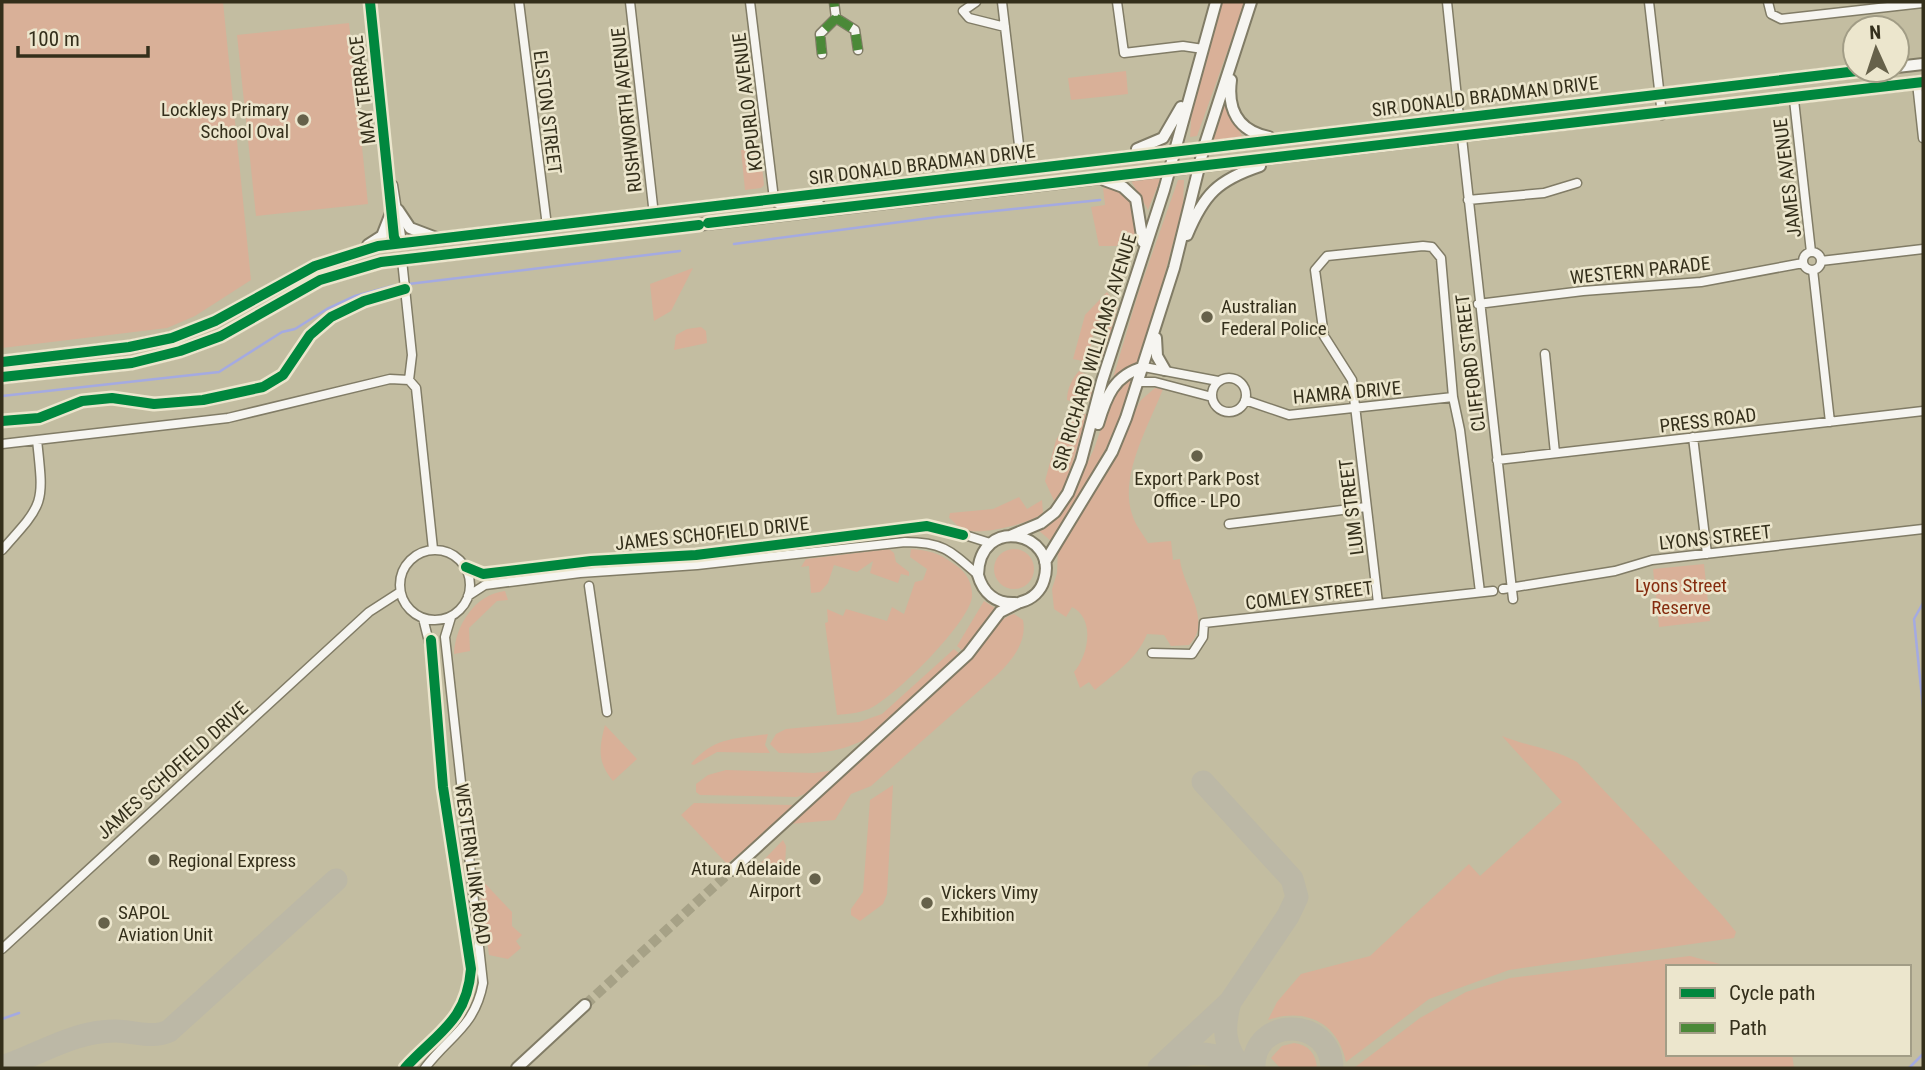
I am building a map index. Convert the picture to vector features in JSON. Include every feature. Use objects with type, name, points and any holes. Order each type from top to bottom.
[{"type":"main road","points":[[1083,162],[1148,147],[1162,139],[1192,84],[1216,2]]},
{"type":"main road","points":[[1251,2],[1235,53],[1230,89],[1233,112],[1248,131],[1276,138]]},
{"type":"main road","name":"SIR RICHARD WILLIAMS AVENUE","points":[[1045,562],[1112,452],[1139,382],[1174,268],[1204,147],[1235,53]]},
{"type":"main road","name":"SIR DONALD BRADMAN DRIVE","points":[[2,362],[129,347],[172,338],[215,321],[292,277],[356,251],[397,243],[654,215],[1174,150],[1841,72]]},
{"type":"main road","name":"SIR DONALD BRADMAN DRIVE","points":[[2,377],[132,363],[180,351],[221,336],[320,280],[380,262],[867,204],[1794,100],[1920,83]]},
{"type":"main road","name":"SIR RICHARD WILLIAMS AVENUE","points":[[1010,536],[1041,523],[1055,512],[1068,493],[1081,461],[1102,381],[1169,171],[1192,84]]},
{"type":"main road","points":[[1860,84],[1861,90]]},
{"type":"main road","points":[[1174,268],[1197,210],[1216,187],[1247,170],[1294,157]]},
{"type":"main road","points":[[1099,179],[1122,187],[1136,199],[1144,248]]},
{"type":"main road","points":[[774,199],[784,207],[867,204]]},
{"type":"main road","points":[[356,251],[382,236],[395,212],[410,228],[441,240]]},
{"type":"main road","points":[[380,262],[397,243],[409,250],[432,256]]},
{"type":"main road","points":[[1157,321],[1156,348],[1165,370]]},
{"type":"main road","points":[[1081,461],[1096,433],[1108,394],[1124,376],[1143,367]]},
{"type":"main road","points":[[732,870],[968,654],[1000,612],[1032,597],[1042,585],[1045,562],[1036,546],[1028,540],[1010,536],[990,543],[982,552],[978,575],[990,596],[1003,603],[1019,603]]},
{"type":"main road","points":[[517,1068],[585,1005]]},
{"type":"street","name":"MAY TERRACE","points":[[370,2],[395,212],[401,236],[397,243]]},
{"type":"street","name":"ELSTON STREET","points":[[519,2],[547,226]]},
{"type":"street","name":"RUSHWORTH AVENUE","points":[[630,2],[654,215]]},
{"type":"street","name":"KOPURLO AVENUE","points":[[750,2],[774,199]]},
{"type":"street","points":[[834,2],[836,18]]},
{"type":"street","points":[[976,2],[962,12],[969,18],[1005,27]]},
{"type":"street","points":[[1002,2],[1022,170]]},
{"type":"street","points":[[1117,2],[1124,53],[1183,46],[1203,49]]},
{"type":"street","points":[[1447,2],[1459,117]]},
{"type":"street","points":[[1649,2],[1662,115]]},
{"type":"street","points":[[1768,2],[1771,14],[1781,19],[1923,3]]},
{"type":"street","points":[[836,18],[855,30],[858,50]]},
{"type":"street","points":[[822,54],[820,34],[836,18]]},
{"type":"street","points":[[1920,83],[1923,138]]},
{"type":"street","name":"JAMES AVENUE","points":[[1794,100],[1811,252]]},
{"type":"street","name":"CLIFFORD STREET","points":[[1462,138],[1497,460],[1507,587],[1513,599]]},
{"type":"street","points":[[1468,200],[1544,193],[1577,183]]},
{"type":"street","name":"LUM STREET","points":[[1378,603],[1352,380],[1324,336],[1315,270],[1327,256],[1423,246],[1437,251],[1441,258],[1453,397]]},
{"type":"street","points":[[1830,422],[1813,270],[1821,261],[1923,249]]},
{"type":"street","points":[[1813,270],[1803,263],[1806,255],[1811,252],[1819,255],[1821,261]]},
{"type":"street","points":[[402,260],[412,355],[409,380]]},
{"type":"street","name":"WESTERN PARADE","points":[[1478,304],[1583,290],[1701,282],[1803,263]]},
{"type":"street","points":[[1545,354],[1555,453]]},
{"type":"street","points":[[1139,382],[1156,382],[1212,397],[1219,408],[1228,412],[1238,409],[1245,400],[1245,389],[1238,380],[1228,377],[1218,382],[1143,367]]},
{"type":"street","points":[[2,444],[228,418],[390,379],[409,380],[416,388],[433,549]]},
{"type":"street","points":[[1212,397],[1218,382]]},
{"type":"street","points":[[1453,397],[1460,430],[1480,592]]},
{"type":"street","name":"HAMRA DRIVE","points":[[1245,400],[1289,415],[1453,397]]},
{"type":"street","name":"PRESS ROAD","points":[[1497,460],[1923,411]]},
{"type":"street","points":[[1693,438],[1707,554]]},
{"type":"street","points":[[2,550],[38,510],[41,491],[37,440]]},
{"type":"street","points":[[1228,524],[1366,507]]},
{"type":"street","name":"JAMES SCHOFIELD DRIVE","points":[[466,567],[483,574],[591,561],[696,555],[927,526],[990,543]]},
{"type":"street","name":"LYONS STREET","points":[[1507,587],[1615,571],[1652,559],[1923,528]]},
{"type":"street","name":"JAMES SCHOFIELD DRIVE","points":[[468,596],[485,585],[580,573],[697,565],[924,542],[947,548],[978,575]]},
{"type":"street","points":[[433,549],[452,554],[466,567],[470,578],[468,596],[461,608],[451,617],[423,618],[408,608],[400,592],[400,577],[407,563],[418,553],[433,549]]},
{"type":"street","points":[[589,586],[594,572]]},
{"type":"street","points":[[580,573],[589,586],[607,712]]},
{"type":"street","name":"COMLEY STREET","points":[[1152,653],[1192,654],[1203,637],[1204,624],[1493,591]]},
{"type":"street","name":"JAMES SCHOFIELD DRIVE","points":[[2,949],[369,612],[400,592]]},
{"type":"street","name":"WESTERN LINK ROAD","points":[[425,1068],[469,1022],[480,999],[483,983],[445,637],[451,617]]},
{"type":"street","name":"WESTERN LINK ROAD","points":[[405,1068],[451,1024],[461,1010],[466,999],[471,969],[443,787],[434,662],[423,618]]},
{"type":"green space","points":[[2,2],[223,2],[251,280],[195,316],[167,328],[2,348]]},
{"type":"green space","points":[[1222,2],[1245,2],[1197,136],[1190,137],[1192,105]]},
{"type":"green space","name":"Lockleys Primary School Oval","points":[[349,23],[368,204],[256,216],[237,35]]},
{"type":"green space","points":[[1126,71],[1128,94],[1071,100],[1068,78]]},
{"type":"green space","points":[[1224,101],[1243,138],[1212,142],[1211,140]]},
{"type":"green space","points":[[760,148],[764,185],[761,188],[745,190],[741,150]]},
{"type":"green space","points":[[1162,175],[1148,210],[1130,179]]},
{"type":"green space","points":[[1178,180],[1184,180],[1183,205],[1141,364],[1113,378],[1138,294]]},
{"type":"green space","points":[[1103,188],[1127,198],[1134,211],[1134,237],[1120,239],[1117,246],[1099,246],[1091,207],[1105,205]]},
{"type":"green space","points":[[693,268],[671,311],[654,321],[650,284]]},
{"type":"green space","points":[[1107,292],[1118,306],[1105,354],[1097,362],[1107,330],[1102,329],[1093,334],[1088,362],[1073,359],[1085,315]]},
{"type":"green space","points":[[701,327],[706,331],[707,343],[674,350],[676,335],[687,329]]},
{"type":"green space","points":[[1079,371],[1090,376],[1095,386],[1091,400],[1081,404],[1067,400],[1070,384]]},
{"type":"green space","points":[[1132,376],[1137,379],[1096,470],[1051,541],[1037,529],[1065,509],[1094,449],[1114,391]]},
{"type":"green space","points":[[1155,388],[1163,389],[1132,467],[1129,499],[1133,518],[1148,543],[1171,541],[1173,560],[1180,559],[1198,614],[1196,636],[1189,645],[1171,646],[1164,635],[1147,634],[1131,658],[1095,690],[1089,682],[1080,688],[1074,672],[1086,648],[1087,629],[1080,613],[1072,607],[1066,617],[1054,609],[1052,589],[1057,573],[1058,549],[1141,400]]},
{"type":"green space","points":[[1088,413],[1067,481],[1055,503],[1045,481],[1056,440],[1068,421]]},
{"type":"green space","points":[[1019,497],[1027,509],[1042,500],[1043,513],[1017,525],[983,531],[966,530],[949,518],[950,513],[993,509]]},
{"type":"green space","points":[[889,549],[894,553],[896,562],[909,572],[909,576],[901,574],[898,583],[870,573],[873,561],[857,572],[834,565],[828,583],[820,592],[811,593],[809,566],[801,567],[806,559]]},
{"type":"green space","points":[[911,549],[937,554],[964,572],[972,591],[968,609],[929,659],[895,691],[869,709],[837,715],[825,623],[828,622],[827,609],[843,616],[846,609],[887,621],[892,607],[904,614],[915,582],[923,580],[927,569],[910,557]]},
{"type":"green space","points":[[1014,549],[1022,550],[1028,555],[1033,561],[1033,577],[1028,583],[1022,588],[1014,589],[1006,588],[1000,583],[995,577],[994,569],[995,561],[1000,555],[1006,550]]},
{"type":"green space","name":"Lyons Street Reserve","points":[[1704,564],[1710,621],[1659,627],[1653,569]]},
{"type":"green space","points":[[505,591],[508,600],[497,601],[469,628],[470,651],[454,654],[458,633],[469,613],[485,598]]},
{"type":"green space","points":[[984,601],[995,608],[963,651],[957,646]]},
{"type":"green space","points":[[1014,614],[1023,620],[1023,636],[1014,656],[998,674],[871,786],[851,794],[835,820],[789,824],[908,718],[976,651],[997,624]]},
{"type":"green space","points":[[954,649],[961,655],[871,736],[860,742],[827,752],[804,753],[779,753],[770,744],[776,734],[786,729],[859,722],[882,714]]},
{"type":"green space","points":[[605,725],[637,759],[613,781],[604,767],[601,754]]},
{"type":"green space","points":[[768,734],[765,745],[770,753],[717,752],[694,765],[691,764],[717,744]]},
{"type":"green space","points":[[1502,736],[1577,762],[1722,915],[1736,932],[1734,938],[1509,970],[1429,999],[1346,1062],[1336,1037],[1318,1021],[1295,1016],[1268,1020],[1277,1002],[1301,974],[1370,956],[1469,864],[1480,876],[1562,802]]},
{"type":"green space","points":[[726,770],[814,773],[836,770],[815,790],[797,797],[700,795],[696,792],[696,784],[708,775]]},
{"type":"green space","points":[[893,785],[887,894],[883,904],[860,921],[851,915],[851,909],[863,892],[870,800]]},
{"type":"green space","points":[[694,803],[792,805],[794,808],[727,864],[681,815]]},
{"type":"green space","points":[[783,840],[786,846],[785,867],[778,873],[763,873],[756,868]]},
{"type":"green space","points":[[478,876],[512,912],[512,926],[522,935],[516,941],[521,948],[508,959],[489,955]]},
{"type":"green space","points":[[1690,956],[1724,965],[1666,965],[1666,1056],[1792,1056],[1794,1068],[1354,1068],[1420,1018],[1466,992],[1510,978]]},
{"type":"green space","points":[[1294,1043],[1311,1051],[1317,1068],[1280,1068],[1271,1058],[1282,1046]]},
{"type":"waterway","points":[[734,244],[938,217],[1100,200]]},
{"type":"waterway","points":[[2,396],[219,372],[282,332],[295,329],[327,309],[355,296],[392,286],[680,251]]},
{"type":"waterway","points":[[1923,603],[1914,619],[1923,708]]},
{"type":"waterway","points":[[2,1019],[19,1013]]},
{"type":"waterway","points":[[1909,1068],[1923,1054]]},
{"type":"taxiway","points":[[1159,1068],[1230,1002],[1288,916],[1297,897],[1292,879],[1203,782]]},
{"type":"taxiway","points":[[2,1067],[85,1035],[115,1031],[143,1034],[169,1031],[336,880]]},
{"type":"taxiway","points":[[1230,1002],[1226,1037],[1231,1053],[1242,1068]]},
{"type":"taxiway","points":[[1254,1068],[1257,1051],[1265,1039],[1278,1031],[1292,1029],[1306,1031],[1319,1039],[1328,1051],[1332,1068]]},
{"type":"taxiway","points":[[1168,1062],[1187,1055],[1206,1054],[1241,1068]]},
{"type":"tunnel","points":[[585,1005],[732,870]]},
{"type":"marked path","points":[[822,54],[820,34],[836,18],[834,2]]},
{"type":"marked path","points":[[836,18],[855,30],[858,50]]},
{"type":"cycle path","points":[[370,2],[394,237],[397,243]]},
{"type":"cycle path","points":[[2,362],[129,347],[172,338],[215,321],[315,266],[378,246],[1841,73]]},
{"type":"cycle path","points":[[708,223],[1923,82]]},
{"type":"cycle path","points":[[2,377],[132,363],[180,351],[221,336],[320,280],[381,262],[699,225]]},
{"type":"cycle path","points":[[2,421],[39,418],[82,401],[112,398],[154,404],[203,400],[263,387],[283,375],[310,335],[331,317],[364,301],[405,289]]},
{"type":"cycle path","points":[[466,567],[483,574],[591,561],[696,555],[927,526],[963,535]]},
{"type":"cycle path","points":[[405,1068],[457,1014],[464,1001],[471,969],[443,787],[431,640]]},
{"type":"place","name":"Lockleys Primary School Oval","points":[[303,120]]},
{"type":"place","name":"Australian Federal Police","points":[[1207,317]]},
{"type":"place","name":"Export Park Post Office - LPO","points":[[1197,456]]},
{"type":"place","name":"Regional Express","points":[[154,860]]},
{"type":"place","name":"Atura Adelaide Airport","points":[[815,879]]},
{"type":"place","name":"Vickers Vimy Exhibition","points":[[927,903]]},
{"type":"place","name":"SAPOL Aviation Unit","points":[[104,923]]}]
